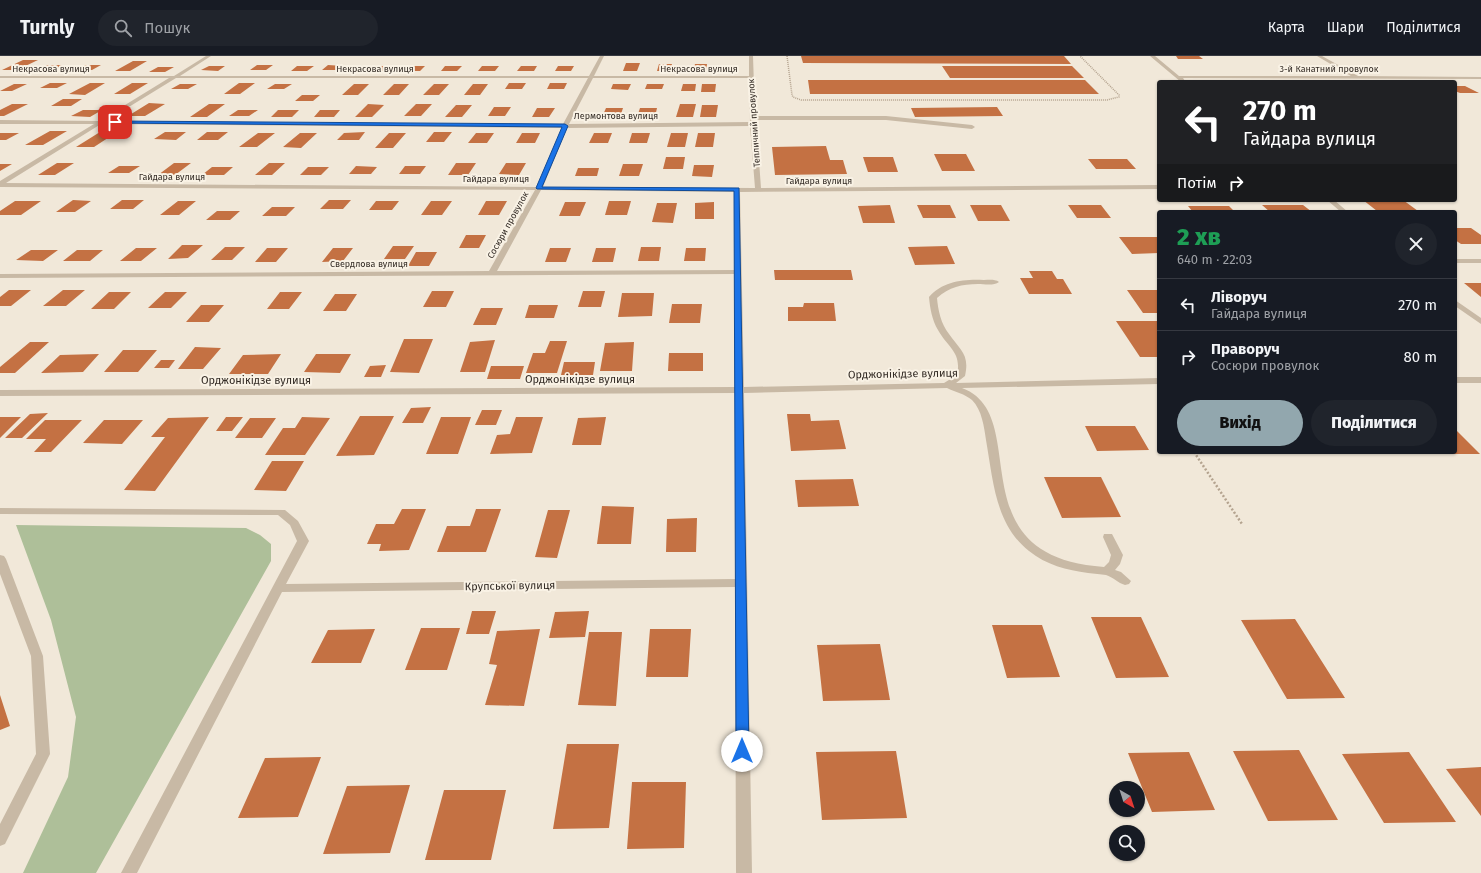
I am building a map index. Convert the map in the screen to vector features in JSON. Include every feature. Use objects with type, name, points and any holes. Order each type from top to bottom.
[{"type":"street","points":[[0,185],[100,122],[210,56]]},
{"type":"street","name":"Сосюри провулок","points":[[492,273],[539,188],[565,126],[602,56]]},
{"type":"street","name":"Тепличний провулок","points":[[751,56],[753,121],[758,190]]},
{"type":"street","points":[[1152,56],[1182,80]]},
{"type":"street","points":[[1319,56],[1358,78]]},
{"type":"street","name":"Некрасова вулиця","points":[[0,77],[751,77]]},
{"type":"street","name":"3-й Канатний провулок","points":[[1178,77],[1481,78]]},
{"type":"street","name":"Лермонтова вулиця","points":[[0,122],[565,126],[886,118],[972,128]]},
{"type":"street","name":"Гайдара вулиця","points":[[0,185],[737,190],[1157,187]]},
{"type":"street","points":[[737,190],[744,873]]},
{"type":"street","points":[[1332,202],[1342,210]]},
{"type":"street","points":[[1457,261],[1481,261]]},
{"type":"street","name":"Свердлова вулиця","points":[[0,276],[738,272]]},
{"type":"street","points":[[946,385],[961,376],[963,364],[960,351],[942,331],[933,304],[933,297],[941,290],[954,284],[970,282],[995,282]]},
{"type":"street","points":[[1457,304],[1481,322]]},
{"type":"street","points":[[1457,380],[1481,380]]},
{"type":"street","name":"Орджонікідзе вулиця","points":[[0,392],[739,390],[1157,381]]},
{"type":"street","points":[[946,385],[966,392],[977,400],[986,416],[1005,509],[1017,533],[1027,545],[1040,554],[1074,568],[1107,570],[1125,581]]},
{"type":"street","points":[[0,511],[281,512],[294,523],[303,541],[129,873]]},
{"type":"street","points":[[1107,570],[1114,564],[1117,555],[1108,537]]},
{"type":"street","points":[[0,558],[37,656],[43,754],[0,839]]},
{"type":"street","name":"Крупської вулиця","points":[[279,588],[741,583]]},
{"type":"path","points":[[787,56],[792,94],[793,97],[801,100],[1107,100],[1119,97],[1119,95],[1080,56]]},
{"type":"path","points":[[1195,454],[1242,524]]},
{"type":"green space","points":[[16,525],[246,528],[260,535],[271,544],[271,561],[96,873],[23,873],[68,777],[76,717],[51,620]]},
{"type":"building","points":[[801,56],[1064,56],[1071,64],[803,63]]},
{"type":"building","points":[[1176,56],[1199,56],[1203,59],[1178,59]]},
{"type":"building","points":[[23,60],[38,60],[17,70],[2,70]]},
{"type":"building","points":[[133,61],[147,61],[130,71],[115,71]]},
{"type":"building","points":[[626,63],[640,63],[637,71],[623,71]]},
{"type":"building","points":[[659,64],[672,64],[670,71],[657,71]]},
{"type":"building","points":[[695,64],[707,64],[706,71],[693,71]]},
{"type":"building","points":[[47,65],[63,65],[53,70],[36,70]]},
{"type":"building","points":[[85,65],[101,65],[92,70],[76,70]]},
{"type":"building","points":[[257,65],[273,65],[266,70],[250,70]]},
{"type":"building","points":[[328,65],[344,66],[338,70],[322,70]]},
{"type":"building","points":[[209,66],[225,66],[218,71],[201,70]]},
{"type":"building","points":[[297,66],[314,66],[307,71],[291,71]]},
{"type":"building","points":[[372,66],[388,66],[383,71],[366,71]]},
{"type":"building","points":[[409,66],[425,66],[420,71],[403,71]]},
{"type":"building","points":[[445,66],[462,66],[457,71],[441,71]]},
{"type":"building","points":[[482,66],[499,66],[495,71],[478,71]]},
{"type":"building","points":[[521,66],[537,66],[534,71],[517,71]]},
{"type":"building","points":[[558,66],[574,66],[571,71],[555,71]]},
{"type":"building","points":[[942,66],[1072,66],[1084,78],[950,78]]},
{"type":"building","points":[[158,67],[174,67],[165,72],[149,72]]},
{"type":"building","points":[[808,80],[1085,80],[1099,94],[810,94]]},
{"type":"building","points":[[50,83],[67,83],[57,88],[40,88]]},
{"type":"building","points":[[90,83],[105,83],[85,95],[69,94]]},
{"type":"building","points":[[132,83],[148,83],[130,94],[114,94]]},
{"type":"building","points":[[239,83],[255,83],[240,94],[224,94]]},
{"type":"building","points":[[509,83],[526,83],[522,89],[505,89]]},
{"type":"building","points":[[550,83],[567,83],[564,89],[547,89]]},
{"type":"building","points":[[14,84],[27,84],[12,91],[0,91]]},
{"type":"building","points":[[180,84],[197,84],[188,89],[171,89]]},
{"type":"building","points":[[275,84],[292,84],[284,89],[267,89]]},
{"type":"building","points":[[354,84],[369,84],[358,95],[342,95]]},
{"type":"building","points":[[394,84],[409,84],[399,95],[383,95]]},
{"type":"building","points":[[434,84],[449,84],[439,95],[423,95]]},
{"type":"building","points":[[473,84],[488,84],[480,95],[464,95]]},
{"type":"building","points":[[613,84],[631,84],[628,90],[611,89]]},
{"type":"building","points":[[647,84],[664,84],[662,89],[645,89]]},
{"type":"building","points":[[683,84],[696,84],[695,91],[681,91]]},
{"type":"building","points":[[702,84],[716,84],[715,92],[701,92]]},
{"type":"building","points":[[1457,86],[1465,86],[1479,93],[1457,92]]},
{"type":"building","points":[[302,95],[320,95],[313,101],[295,101]]},
{"type":"building","points":[[63,99],[82,99],[71,106],[51,106]]},
{"type":"building","points":[[149,103],[165,104],[145,116],[128,116]]},
{"type":"building","points":[[12,104],[28,104],[4,116],[0,116],[0,110]]},
{"type":"building","points":[[209,104],[225,104],[207,117],[190,117]]},
{"type":"building","points":[[368,104],[384,105],[372,117],[355,117]]},
{"type":"building","points":[[416,104],[432,104],[421,116],[404,116]]},
{"type":"building","points":[[680,104],[696,104],[693,117],[676,117]]},
{"type":"building","points":[[456,105],[472,105],[462,117],[445,117]]},
{"type":"building","points":[[702,105],[718,105],[716,117],[700,117]]},
{"type":"building","points":[[494,107],[511,107],[505,116],[488,116]]},
{"type":"building","points":[[997,107],[1003,116],[915,117],[911,108]]},
{"type":"building","points":[[537,108],[555,108],[549,117],[532,117]]},
{"type":"building","points":[[606,108],[623,108],[620,117],[602,117]]},
{"type":"building","points":[[640,108],[657,108],[655,117],[637,117]]},
{"type":"building","points":[[83,110],[102,110],[90,117],[71,116]]},
{"type":"building","points":[[238,110],[258,110],[249,116],[229,116]]},
{"type":"building","points":[[278,110],[299,110],[292,117],[271,117]]},
{"type":"building","points":[[320,110],[340,110],[334,117],[314,117]]},
{"type":"building","points":[[50,131],[67,131],[43,145],[25,145]]},
{"type":"building","points":[[100,132],[117,132],[94,147],[76,147]]},
{"type":"building","points":[[165,132],[186,132],[176,140],[154,139]]},
{"type":"building","points":[[207,132],[228,132],[218,140],[197,140]]},
{"type":"building","points":[[365,132],[359,140],[337,140],[344,133]]},
{"type":"building","points":[[434,132],[452,132],[444,142],[426,142]]},
{"type":"building","points":[[0,133],[19,133],[6,140],[0,140]]},
{"type":"building","points":[[258,133],[275,133],[257,147],[239,147]]},
{"type":"building","points":[[300,133],[317,133],[301,148],[283,147]]},
{"type":"building","points":[[389,133],[406,133],[393,148],[375,148]]},
{"type":"building","points":[[476,133],[494,133],[487,143],[468,143]]},
{"type":"building","points":[[522,133],[540,133],[535,143],[516,143]]},
{"type":"building","points":[[594,133],[612,133],[608,143],[589,143]]},
{"type":"building","points":[[632,133],[650,133],[647,143],[629,143]]},
{"type":"building","points":[[671,133],[688,133],[685,147],[667,147]]},
{"type":"building","points":[[698,133],[715,133],[713,147],[695,147]]},
{"type":"building","points":[[826,146],[830,160],[843,160],[847,174],[775,175],[772,147]]},
{"type":"building","points":[[934,154],[966,154],[975,171],[942,171]]},
{"type":"building","points":[[666,157],[685,157],[683,169],[663,169]]},
{"type":"building","points":[[863,157],[893,157],[898,172],[868,172]]},
{"type":"building","points":[[1088,159],[1127,159],[1136,169],[1096,169]]},
{"type":"building","points":[[57,163],[74,163],[55,175],[38,175]]},
{"type":"building","points":[[174,163],[191,163],[175,175],[158,175]]},
{"type":"building","points":[[269,163],[285,163],[272,175],[255,175]]},
{"type":"building","points":[[456,163],[476,163],[468,175],[448,175]]},
{"type":"building","points":[[506,163],[526,163],[519,175],[499,174]]},
{"type":"building","points":[[0,164],[12,164],[0,171]]},
{"type":"building","points":[[623,164],[643,164],[639,176],[619,176]]},
{"type":"building","points":[[694,165],[714,165],[712,177],[692,176]]},
{"type":"building","points":[[119,166],[140,166],[129,173],[108,173]]},
{"type":"building","points":[[356,166],[377,167],[371,174],[349,174]]},
{"type":"building","points":[[405,166],[426,166],[420,174],[399,174]]},
{"type":"building","points":[[212,167],[233,167],[224,175],[202,175]]},
{"type":"building","points":[[308,167],[329,167],[321,175],[300,175]]},
{"type":"building","points":[[578,168],[599,168],[597,176],[575,176]]},
{"type":"building","points":[[73,200],[91,201],[75,212],[56,212]]},
{"type":"building","points":[[122,200],[144,200],[133,209],[110,209]]},
{"type":"building","points":[[329,200],[351,200],[343,209],[320,209]]},
{"type":"building","points":[[15,201],[41,201],[21,215],[0,215],[0,211]]},
{"type":"building","points":[[178,201],[196,201],[179,215],[160,215]]},
{"type":"building","points":[[376,201],[399,201],[392,210],[369,210]]},
{"type":"building","points":[[431,201],[452,201],[442,215],[421,215]]},
{"type":"building","points":[[486,201],[507,201],[499,215],[478,215]]},
{"type":"building","points":[[609,201],[631,201],[627,215],[605,215]]},
{"type":"building","points":[[565,202],[586,202],[580,216],[559,216]]},
{"type":"building","points":[[714,202],[714,219],[695,219],[695,203]]},
{"type":"building","points":[[1366,202],[1406,202],[1417,210],[1376,210]]},
{"type":"building","points":[[657,203],[677,203],[673,223],[652,222]]},
{"type":"building","points":[[890,205],[895,223],[863,223],[858,206]]},
{"type":"building","points":[[917,205],[950,205],[956,218],[923,218]]},
{"type":"building","points":[[970,205],[1001,205],[1010,221],[978,221]]},
{"type":"building","points":[[1068,205],[1101,205],[1111,218],[1077,218]]},
{"type":"building","points":[[1262,205],[1303,205],[1309,210],[1268,210]]},
{"type":"building","points":[[1188,206],[1229,206],[1233,210],[1191,210]]},
{"type":"building","points":[[272,207],[295,207],[286,216],[262,216]]},
{"type":"building","points":[[217,211],[240,211],[230,220],[206,220]]},
{"type":"building","points":[[1457,228],[1471,228],[1481,235],[1481,244],[1461,244],[1457,241]]},
{"type":"building","points":[[466,235],[486,235],[479,248],[459,248]]},
{"type":"building","points":[[1119,237],[1157,237],[1157,253],[1132,254]]},
{"type":"building","points":[[182,245],[203,245],[188,258],[168,259]]},
{"type":"building","points":[[393,246],[414,246],[405,259],[384,259]]},
{"type":"building","points":[[947,246],[955,264],[915,265],[908,247]]},
{"type":"building","points":[[225,247],[245,247],[232,260],[211,260]]},
{"type":"building","points":[[641,247],[661,247],[659,261],[638,261]]},
{"type":"building","points":[[136,248],[157,248],[141,261],[120,261]]},
{"type":"building","points":[[267,248],[288,248],[276,262],[255,262]]},
{"type":"building","points":[[333,248],[353,248],[343,261],[322,262]]},
{"type":"building","points":[[550,248],[571,248],[566,262],[545,262]]},
{"type":"building","points":[[596,248],[616,248],[613,262],[592,262]]},
{"type":"building","points":[[686,248],[706,248],[705,261],[684,261]]},
{"type":"building","points":[[31,250],[58,250],[43,261],[16,260]]},
{"type":"building","points":[[77,250],[103,250],[90,261],[63,261]]},
{"type":"building","points":[[416,252],[437,252],[429,266],[408,266]]},
{"type":"building","points":[[774,270],[851,270],[853,280],[775,280]]},
{"type":"building","points":[[1029,271],[1052,271],[1057,279],[1063,279],[1072,294],[1029,294],[1020,278],[1033,278]]},
{"type":"building","points":[[1464,283],[1481,283],[1481,297]]},
{"type":"building","points":[[9,290],[31,290],[11,306],[0,306],[0,297]]},
{"type":"building","points":[[63,290],[85,290],[66,306],[43,306]]},
{"type":"building","points":[[1127,290],[1157,290],[1157,313],[1143,313]]},
{"type":"building","points":[[432,291],[454,291],[446,307],[423,307]]},
{"type":"building","points":[[583,291],[605,291],[601,307],[578,307]]},
{"type":"building","points":[[109,292],[131,292],[114,309],[91,309]]},
{"type":"building","points":[[165,292],[187,292],[171,308],[148,308]]},
{"type":"building","points":[[280,292],[302,292],[289,309],[267,309]]},
{"type":"building","points":[[622,293],[654,293],[652,316],[618,317]]},
{"type":"building","points":[[335,294],[357,294],[346,311],[323,311]]},
{"type":"building","points":[[804,303],[834,303],[836,321],[788,321],[788,307],[803,307]]},
{"type":"building","points":[[672,304],[702,304],[700,323],[669,323]]},
{"type":"building","points":[[201,305],[224,305],[209,322],[186,322]]},
{"type":"building","points":[[529,305],[558,305],[554,318],[525,318]]},
{"type":"building","points":[[481,308],[503,308],[496,325],[473,325]]},
{"type":"building","points":[[1116,321],[1157,321],[1157,357],[1140,357]]},
{"type":"building","points":[[404,339],[433,339],[419,373],[390,372]]},
{"type":"building","points":[[495,340],[485,372],[460,372],[470,342]]},
{"type":"building","points":[[550,341],[567,341],[557,373],[526,373],[533,353],[545,353]]},
{"type":"building","points":[[30,342],[49,342],[15,373],[0,373],[0,367]]},
{"type":"building","points":[[634,342],[632,371],[600,371],[605,343]]},
{"type":"building","points":[[195,347],[221,348],[203,369],[178,369]]},
{"type":"building","points":[[123,350],[157,350],[138,372],[104,372]]},
{"type":"building","points":[[669,353],[703,353],[703,371],[668,371]]},
{"type":"building","points":[[99,354],[83,372],[41,373],[60,355]]},
{"type":"building","points":[[281,354],[268,374],[229,374],[243,355]]},
{"type":"building","points":[[316,354],[351,354],[340,373],[304,372]]},
{"type":"building","points":[[161,360],[175,360],[169,368],[154,368]]},
{"type":"building","points":[[564,362],[595,362],[593,375],[561,375]]},
{"type":"building","points":[[386,365],[381,377],[364,377],[370,366]]},
{"type":"building","points":[[491,366],[524,366],[520,379],[487,379]]},
{"type":"building","points":[[431,407],[423,423],[402,423],[411,408]]},
{"type":"building","points":[[482,410],[502,410],[496,425],[475,425]]},
{"type":"building","points":[[48,413],[22,438],[5,438],[30,414]]},
{"type":"building","points":[[787,414],[810,414],[811,421],[839,420],[846,449],[791,451]]},
{"type":"building","points":[[360,416],[394,416],[374,455],[336,456]]},
{"type":"building","points":[[0,417],[21,417],[0,438]]},
{"type":"building","points":[[209,417],[155,491],[124,490],[165,437],[151,437],[168,418]]},
{"type":"building","points":[[226,417],[243,417],[232,431],[216,431]]},
{"type":"building","points":[[302,417],[330,418],[305,455],[265,455],[283,428],[295,428]]},
{"type":"building","points":[[441,417],[471,417],[458,454],[426,454]]},
{"type":"building","points":[[516,417],[543,417],[532,453],[490,454],[497,435],[510,434]]},
{"type":"building","points":[[606,417],[601,445],[572,445],[578,418]]},
{"type":"building","points":[[250,418],[276,418],[262,438],[235,438]]},
{"type":"building","points":[[45,420],[82,420],[51,452],[34,452],[46,439],[26,439]]},
{"type":"building","points":[[104,420],[143,420],[122,444],[83,443]]},
{"type":"building","points":[[1085,426],[1135,426],[1149,450],[1097,451]]},
{"type":"building","points":[[1457,431],[1480,454],[1457,454]]},
{"type":"building","points":[[272,461],[304,461],[286,491],[254,490]]},
{"type":"building","points":[[1044,477],[1101,477],[1121,517],[1062,518]]},
{"type":"building","points":[[853,479],[859,506],[798,507],[795,480]]},
{"type":"building","points":[[602,506],[634,507],[631,544],[597,544]]},
{"type":"building","points":[[402,509],[426,509],[409,550],[379,551],[381,544],[367,544],[376,524],[394,524]]},
{"type":"building","points":[[476,509],[501,509],[486,552],[437,552],[447,526],[470,526]]},
{"type":"building","points":[[548,510],[570,510],[557,558],[535,557]]},
{"type":"building","points":[[697,518],[696,552],[666,552],[667,519]]},
{"type":"building","points":[[472,611],[496,611],[489,634],[466,634]]},
{"type":"building","points":[[589,611],[585,637],[549,638],[555,612]]},
{"type":"building","points":[[1091,617],[1141,617],[1169,677],[1116,678]]},
{"type":"building","points":[[1295,619],[1345,698],[1287,699],[1241,620]]},
{"type":"building","points":[[992,625],[1042,625],[1060,677],[1007,678]]},
{"type":"building","points":[[421,628],[460,628],[447,670],[405,670]]},
{"type":"building","points":[[375,629],[361,663],[311,663],[328,630]]},
{"type":"building","points":[[540,629],[524,706],[485,705],[497,665],[489,664],[497,631]]},
{"type":"building","points":[[650,629],[691,629],[688,677],[646,677]]},
{"type":"building","points":[[589,632],[622,632],[616,706],[578,705]]},
{"type":"building","points":[[880,644],[890,700],[823,701],[817,645]]},
{"type":"building","points":[[0,695],[10,726],[0,730]]},
{"type":"building","points":[[567,744],[619,744],[609,828],[553,829]]},
{"type":"building","points":[[1299,750],[1338,820],[1268,821],[1233,751]]},
{"type":"building","points":[[896,751],[907,818],[822,820],[816,752]]},
{"type":"building","points":[[1189,752],[1215,810],[1152,812],[1145,795],[1145,781],[1139,781],[1128,753]]},
{"type":"building","points":[[1409,752],[1456,822],[1384,823],[1342,754]]},
{"type":"building","points":[[321,757],[298,817],[238,818],[265,758]]},
{"type":"building","points":[[1481,767],[1481,816],[1446,769]]},
{"type":"building","points":[[632,782],[686,782],[684,848],[627,849]]},
{"type":"building","points":[[410,785],[390,853],[323,854],[347,786]]},
{"type":"building","points":[[444,790],[506,790],[491,860],[425,860]]},
{"type":"route","points":[[115,122],[565,126],[539,188],[737,190],[742,751]]}]
